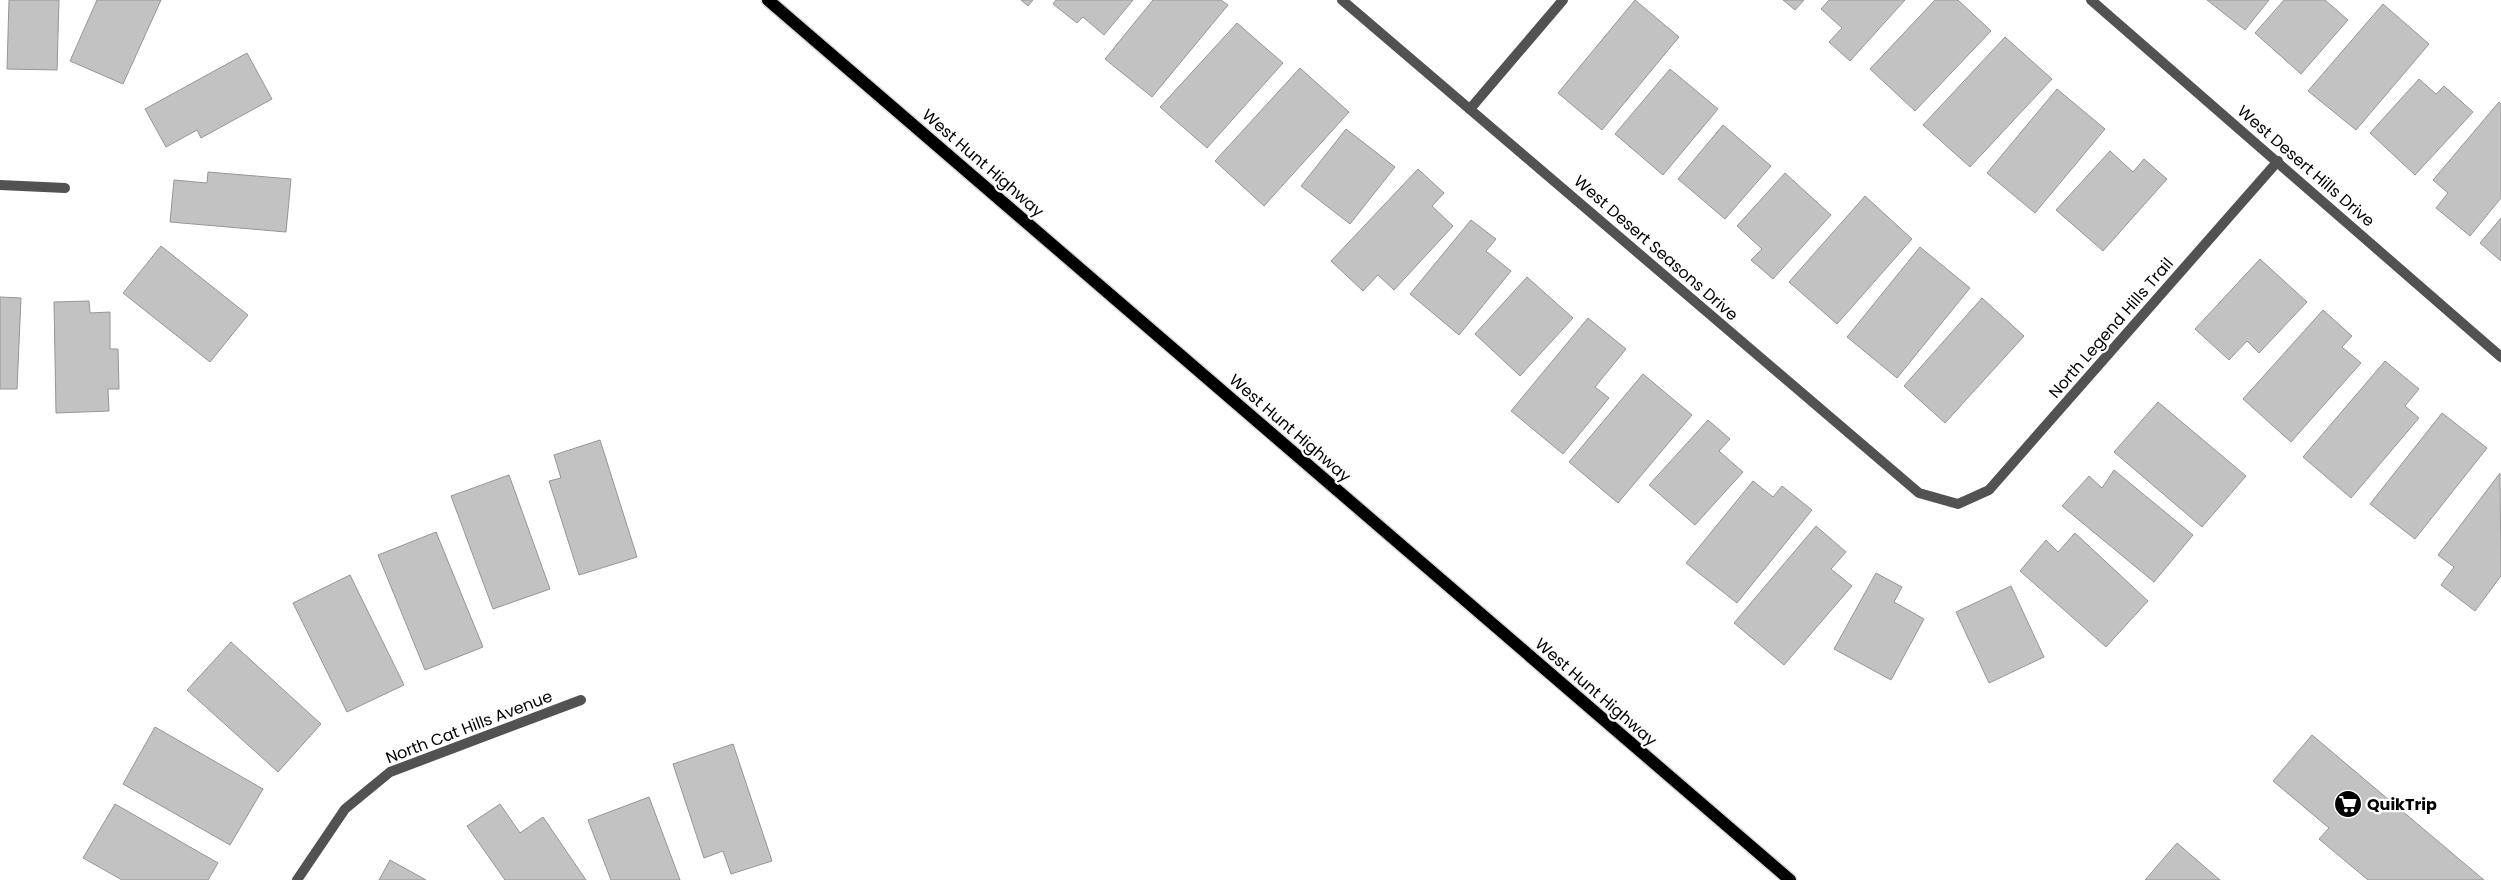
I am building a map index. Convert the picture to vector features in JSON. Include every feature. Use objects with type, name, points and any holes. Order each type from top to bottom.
[{"type":"main road","name":"West Hunt Highway","points":[[768,0],[1790,880]]},
{"type":"street","name":"West Desert Seasons Drive","points":[[1342,0],[1919,493],[1958,504]]},
{"type":"street","points":[[1470,109],[1564,0]]},
{"type":"street","name":"West Desert Hills Drive","points":[[2091,0],[2501,357]]},
{"type":"street","name":"North Legend Hills Trail","points":[[1958,504],[1989,490],[2278,161]]},
{"type":"street","points":[[0,185],[65,188]]},
{"type":"street","name":"North Cat Hills Avenue","points":[[297,880],[345,808],[390,772],[581,700]]},
{"type":"building","points":[[9,0],[59,0],[57,70],[7,69]]},
{"type":"building","points":[[97,0],[161,0],[123,84],[70,61]]},
{"type":"building","points":[[1021,0],[1033,0],[1028,6]]},
{"type":"building","points":[[1056,0],[1133,0],[1104,35],[1083,17],[1077,23],[1053,4]]},
{"type":"building","points":[[1153,0],[1221,0],[1228,5],[1152,97],[1105,59]]},
{"type":"building","points":[[1635,0],[1679,37],[1602,130],[1558,93]]},
{"type":"building","points":[[1783,0],[1804,0],[1795,10]]},
{"type":"building","points":[[1829,0],[1905,0],[1850,61],[1829,42],[1842,28],[1821,9]]},
{"type":"building","points":[[1935,0],[1958,0],[1991,31],[1915,111],[1870,69]]},
{"type":"building","points":[[2207,0],[2269,0],[2245,30]]},
{"type":"building","points":[[2284,0],[2325,0],[2348,20],[2301,74],[2255,33]]},
{"type":"building","points":[[2383,4],[2429,44],[2356,130],[2308,91]]},
{"type":"building","points":[[1237,23],[1283,63],[1207,148],[1160,107]]},
{"type":"building","points":[[2005,37],[2052,79],[1970,167],[1923,125]]},
{"type":"building","points":[[247,53],[272,99],[201,138],[197,130],[166,147],[145,109]]},
{"type":"building","points":[[1300,68],[1349,112],[1264,206],[1215,161]]},
{"type":"building","points":[[1670,69],[1718,109],[1663,175],[1615,134]]},
{"type":"building","points":[[2419,79],[2436,94],[2444,86],[2473,112],[2415,175],[2370,133]]},
{"type":"building","points":[[2057,89],[2105,129],[2035,213],[1987,173]]},
{"type":"building","points":[[2499,102],[2501,104],[2501,198],[2470,236],[2436,208],[2448,193],[2433,180]]},
{"type":"building","points":[[1723,125],[1771,166],[1725,219],[1678,179]]},
{"type":"building","points":[[1346,129],[1395,167],[1350,224],[1301,186]]},
{"type":"building","points":[[2110,151],[2133,172],[2144,159],[2167,179],[2103,251],[2056,210]]},
{"type":"building","points":[[1418,169],[1444,193],[1432,206],[1453,226],[1394,290],[1378,275],[1363,291],[1331,261]]},
{"type":"building","points":[[208,172],[291,179],[286,232],[170,222],[174,180],[207,183]]},
{"type":"building","points":[[1785,173],[1831,215],[1773,279],[1751,260],[1762,249],[1737,226]]},
{"type":"building","points":[[1865,196],[1912,239],[1837,324],[1789,282]]},
{"type":"building","points":[[2501,218],[2501,261],[2480,243]]},
{"type":"building","points":[[1471,220],[1496,239],[1486,251],[1511,271],[1459,335],[1410,294]]},
{"type":"building","points":[[161,246],[248,315],[210,362],[123,293]]},
{"type":"building","points":[[1920,247],[1970,288],[1897,378],[1847,337]]},
{"type":"building","points":[[2260,259],[2307,302],[2259,353],[2247,341],[2229,360],[2195,329]]},
{"type":"building","points":[[1527,277],[1573,318],[1520,376],[1475,334]]},
{"type":"building","points":[[0,297],[21,298],[17,389],[0,389]]},
{"type":"building","points":[[1982,298],[2024,336],[1945,423],[1904,386]]},
{"type":"building","points":[[89,301],[90,313],[110,312],[110,349],[118,349],[119,389],[108,389],[109,411],[56,413],[54,302]]},
{"type":"building","points":[[2323,310],[2352,336],[2342,347],[2361,363],[2291,442],[2243,399]]},
{"type":"building","points":[[1588,318],[1626,349],[1595,387],[1609,398],[1563,454],[1511,411]]},
{"type":"building","points":[[2385,361],[2419,389],[2405,406],[2419,418],[2351,498],[2303,457]]},
{"type":"building","points":[[1643,374],[1692,415],[1618,503],[1569,462]]},
{"type":"building","points":[[2158,402],[2246,476],[2202,527],[2114,452]]},
{"type":"building","points":[[2442,413],[2487,448],[2415,539],[2370,504]]},
{"type":"building","points":[[1708,420],[1730,439],[1719,451],[1743,472],[1695,525],[1649,485]]},
{"type":"building","points":[[600,440],[637,557],[579,575],[549,481],[561,478],[554,455]]},
{"type":"building","points":[[2114,470],[2193,535],[2154,582],[2062,506],[2089,476],[2102,488]]},
{"type":"building","points":[[2500,473],[2501,576],[2475,611],[2441,585],[2454,567],[2438,555]]},
{"type":"building","points":[[509,475],[550,589],[493,609],[451,496]]},
{"type":"building","points":[[1753,481],[1773,497],[1782,486],[1812,510],[1737,603],[1686,563]]},
{"type":"building","points":[[1816,526],[1846,552],[1831,569],[1852,586],[1784,665],[1734,623]]},
{"type":"building","points":[[436,532],[483,647],[425,670],[378,555]]},
{"type":"building","points":[[2075,533],[2148,601],[2106,647],[2020,571],[2046,540],[2058,552]]},
{"type":"building","points":[[1876,573],[1902,587],[1894,602],[1924,619],[1891,680],[1834,649]]},
{"type":"building","points":[[350,575],[404,685],[347,712],[293,603]]},
{"type":"building","points":[[2011,586],[2044,657],[1989,683],[1956,612]]},
{"type":"building","points":[[231,642],[321,724],[278,772],[187,690]]},
{"type":"building","points":[[155,727],[263,789],[230,845],[123,784]]},
{"type":"building","name":"QuikTrip","points":[[2312,735],[2484,880],[2368,880],[2319,839],[2329,828],[2273,781]]},
{"type":"building","points":[[733,744],[772,861],[731,874],[723,851],[704,858],[673,764]]},
{"type":"building","points":[[649,797],[680,880],[611,880],[588,820]]},
{"type":"building","points":[[115,804],[218,863],[208,880],[122,880],[83,858]]},
{"type":"building","points":[[500,804],[520,833],[543,817],[586,880],[505,880],[467,826]]},
{"type":"building","points":[[2177,843],[2220,880],[2145,880]]},
{"type":"building","points":[[390,860],[426,880],[379,880]]},
{"type":"place","name":"QuikTrip","points":[[2348,804]]}]
